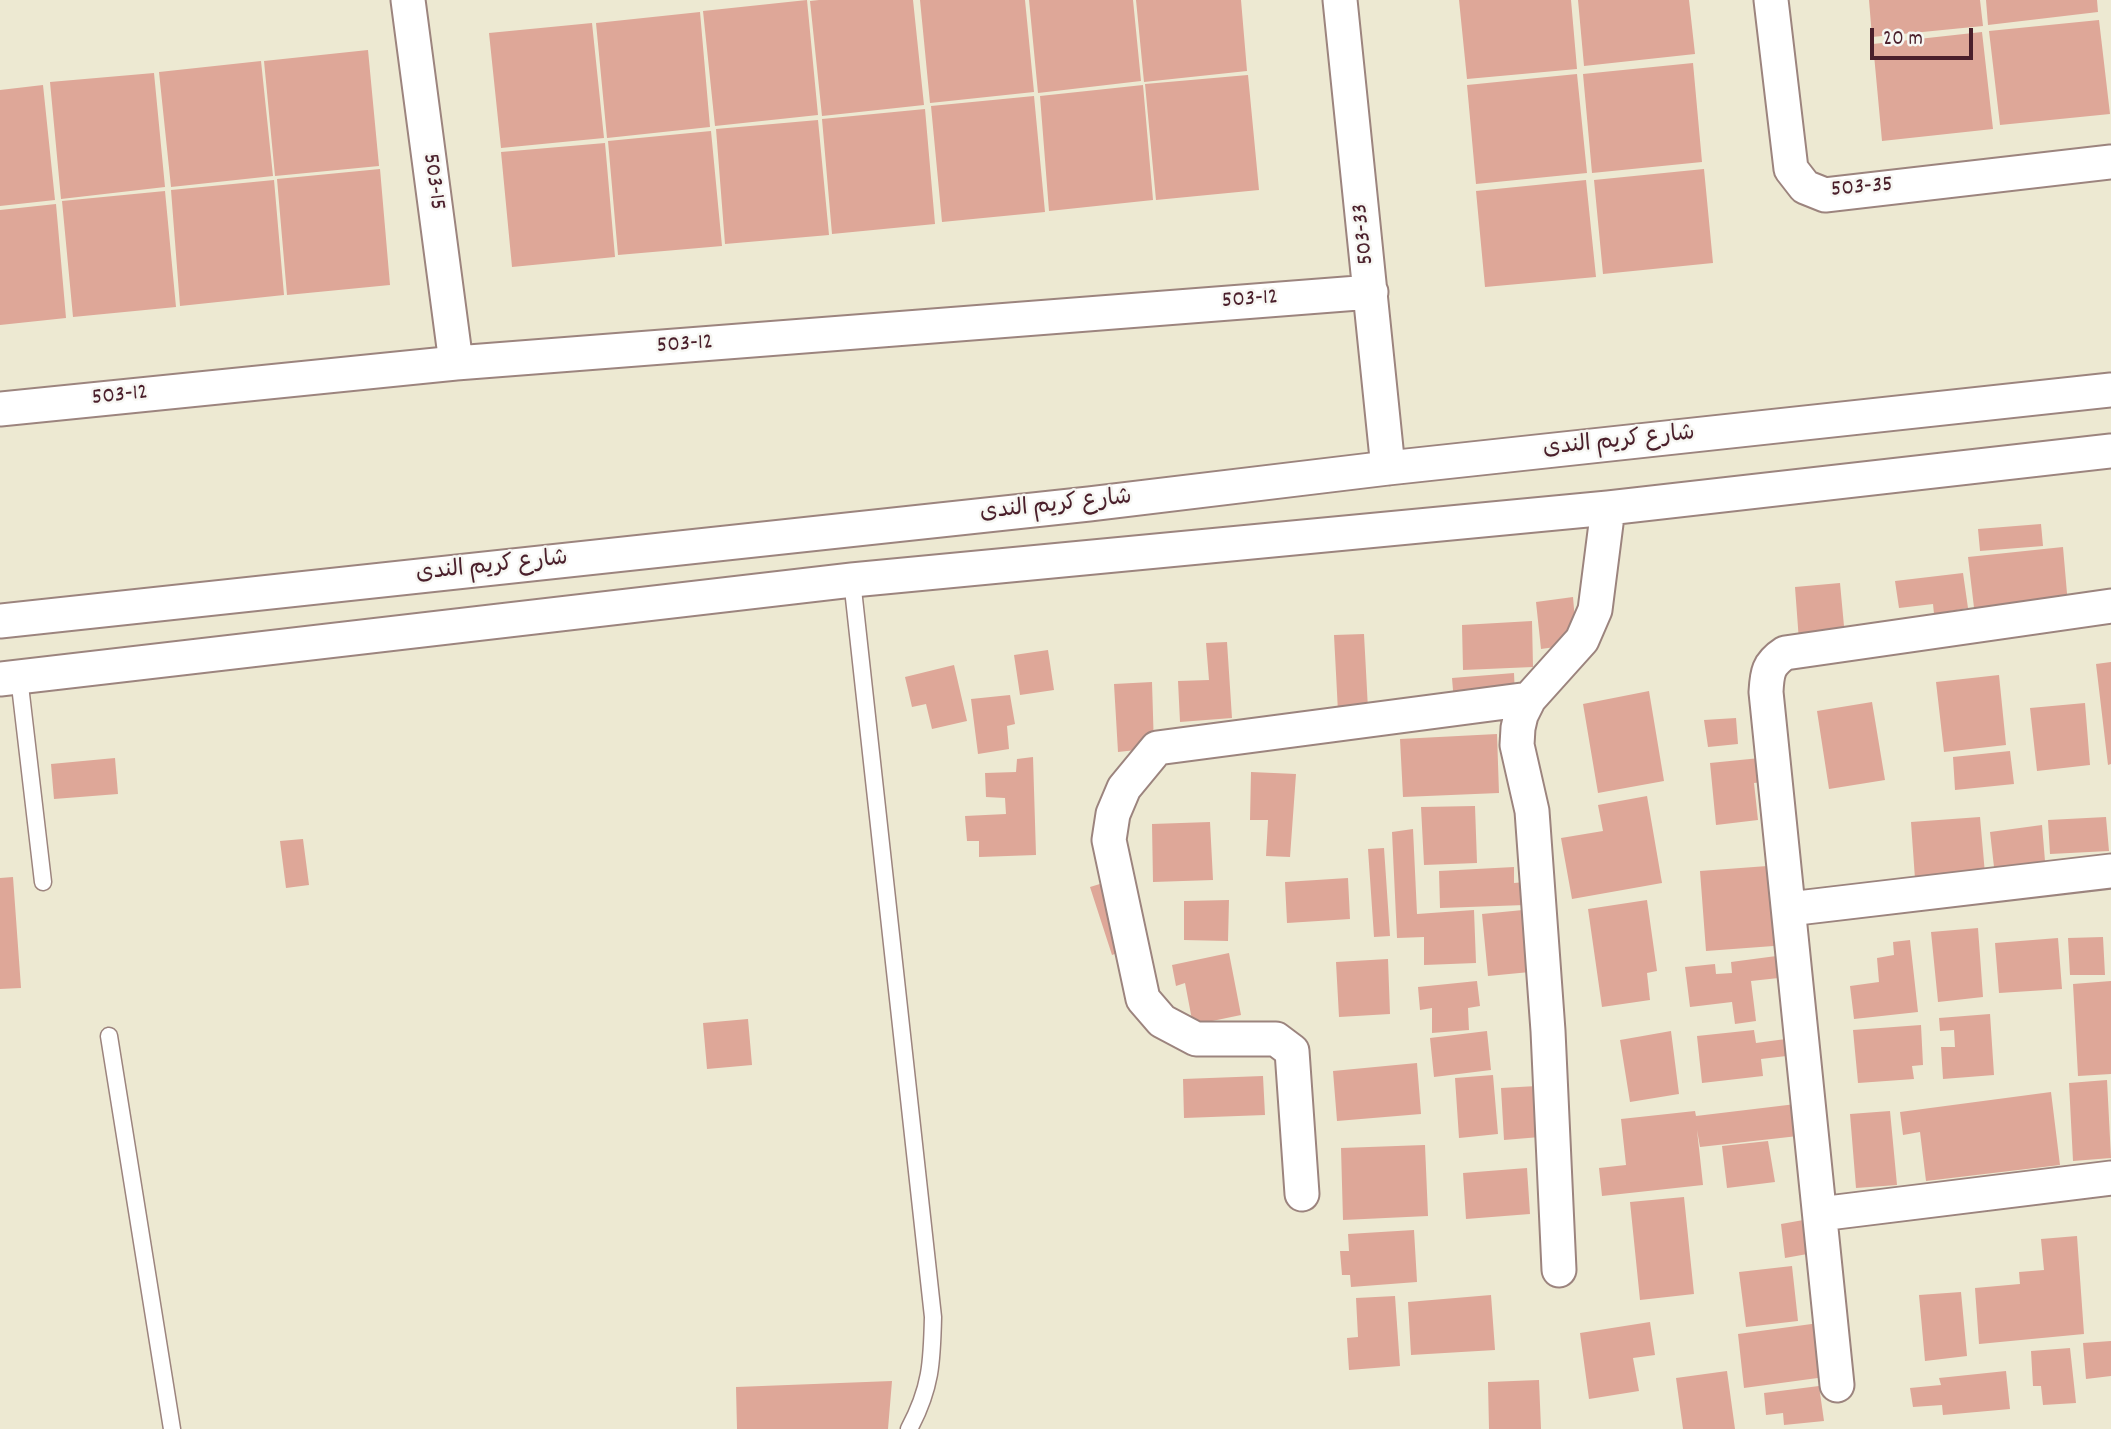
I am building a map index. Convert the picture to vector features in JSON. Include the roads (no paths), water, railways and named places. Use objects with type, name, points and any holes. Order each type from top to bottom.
[{"type":"street","name":"503-15","points":[[408,0],[456,363]]},
{"type":"street","name":"503-33","points":[[1340,0],[1388,468]]},
{"type":"street","name":"503-35","points":[[1771,0],[1791,169],[1805,187],[1825,195],[2111,162]]},
{"type":"street","name":"503-12","points":[[0,409],[456,363],[1371,292]]},
{"type":"street","name":"شارع كريم الندى","points":[[0,621],[1089,504],[1388,468],[2111,390]]},
{"type":"street","points":[[9,678],[852,580],[1608,508],[2111,451]]},
{"type":"street","points":[[1089,504],[1100,557]]},
{"type":"street","points":[[1559,1270],[1548,1031],[1532,811],[1517,745],[1521,715],[1529,699],[1582,640],[1590,625],[1595,610],[1608,508]]},
{"type":"street","points":[[1837,1385],[1766,692],[1767,674],[1774,660],[1785,653],[2111,606]]},
{"type":"street","points":[[1302,1194],[1292,1051],[1276,1039],[1196,1039],[1162,1021],[1143,999],[1109,840],[1113,814],[1124,788],[1157,748],[1529,699]]},
{"type":"street","points":[[1789,909],[2111,871]]},
{"type":"street","points":[[1820,1214],[2111,1178]]},
{"type":"lane","points":[[852,580],[933,1317],[932,1366],[921,1407],[909,1429]]},
{"type":"lane","points":[[9,678],[43,882]]},
{"type":"lane","points":[[110,1036],[172,1429]]}]
